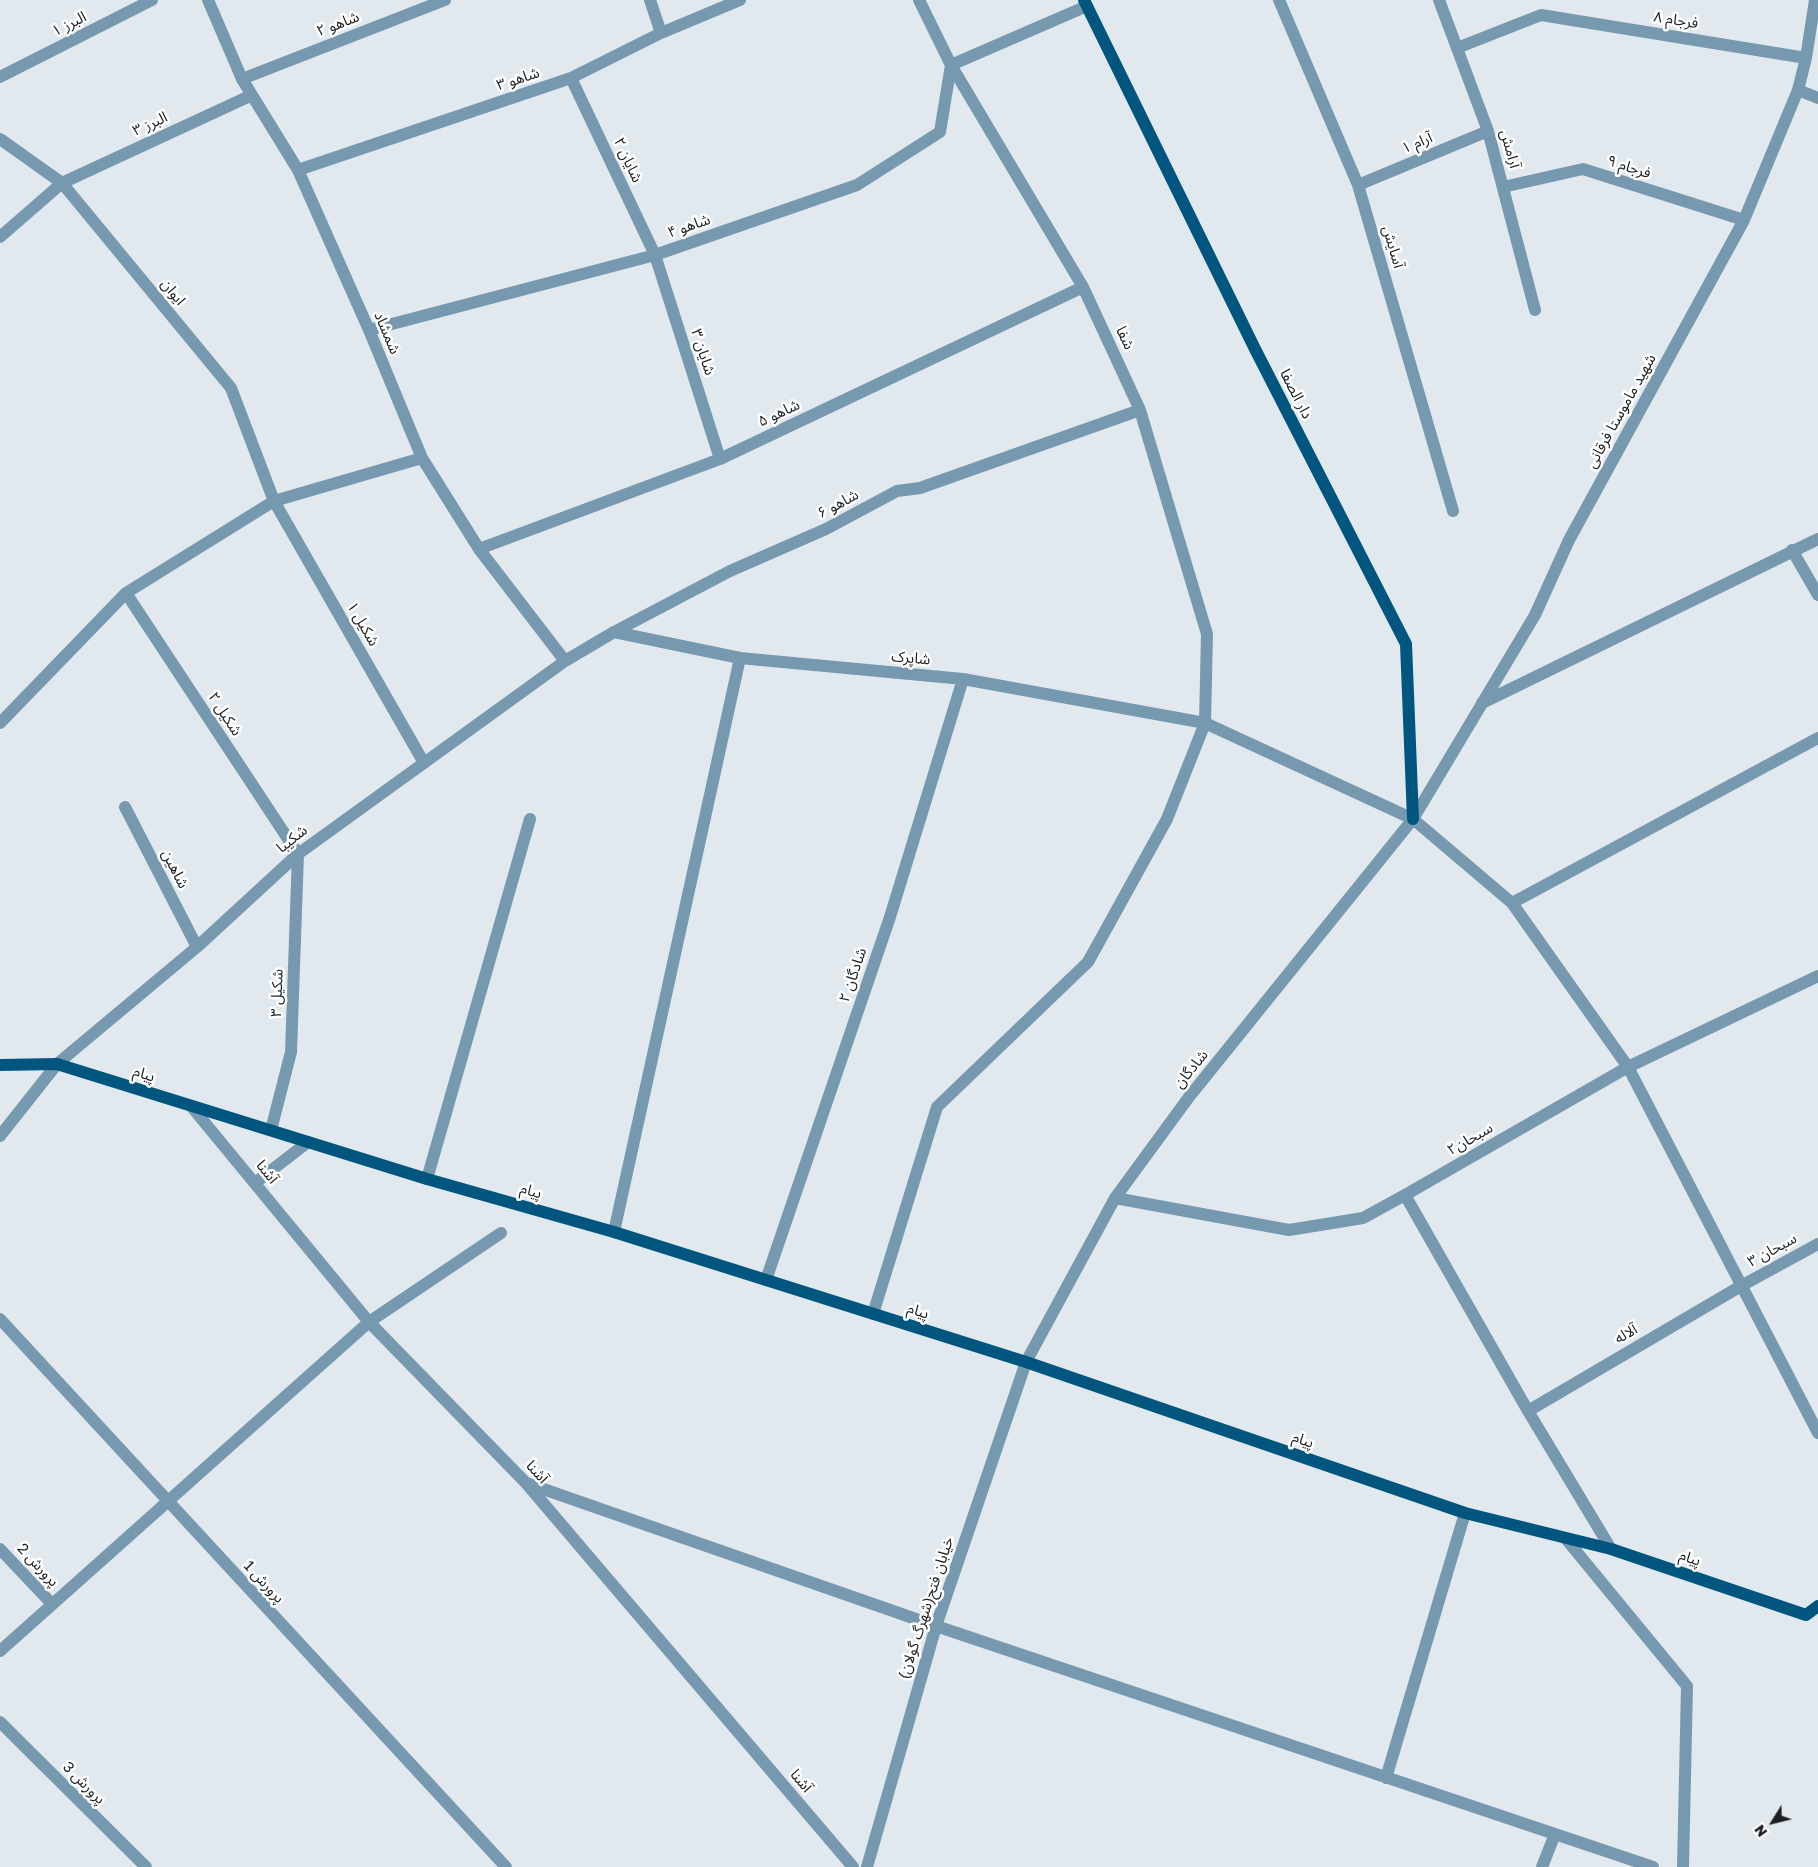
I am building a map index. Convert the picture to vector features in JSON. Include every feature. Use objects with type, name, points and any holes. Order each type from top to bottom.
[{"type":"main road","name":"دار الصفا","points":[[1085,3],[1255,349],[1406,644],[1413,819]]},
{"type":"main road","name":"پیام","points":[[0,1065],[57,1064],[427,1179],[614,1232],[1026,1362],[1465,1513],[1611,1549],[1806,1615],[1818,1606]]},
{"type":"street","name":"البرز ۱","points":[[0,77],[152,0]]},
{"type":"street","name":"شمشاد","points":[[208,0],[242,79],[298,170],[369,330],[422,458],[479,549],[565,661]]},
{"type":"street","name":"شاهو ۲","points":[[242,79],[445,0]]},
{"type":"street","points":[[650,0],[662,33]]},
{"type":"street","name":"شاهو ۳","points":[[298,170],[571,78],[662,33],[740,0]]},
{"type":"street","name":"شفا","points":[[873,1314],[937,1107],[1088,962],[1168,819],[1205,723],[1207,634],[1140,410],[1083,287],[951,65],[919,0]]},
{"type":"street","name":"آسایش","points":[[1279,0],[1358,185],[1453,510]]},
{"type":"street","name":"آرامش","points":[[1440,0],[1488,131],[1535,310]]},
{"type":"street","name":"شهید ماموستا فرقانی","points":[[1413,819],[1535,615],[1569,540],[1744,220],[1798,90],[1806,58],[1815,0]]},
{"type":"street","points":[[951,65],[1085,3]]},
{"type":"street","name":"فرجام ۸","points":[[1457,48],[1541,14],[1806,58]]},
{"type":"street","name":"شاهو ۴","points":[[369,330],[655,255],[856,184],[940,132],[951,65]]},
{"type":"street","name":"شایان ۲","points":[[571,78],[655,255]]},
{"type":"street","points":[[1798,90],[1818,98]]},
{"type":"street","name":"البرز ۳","points":[[0,237],[62,183],[252,95]]},
{"type":"street","name":"آرام ۱","points":[[1358,185],[1488,131]]},
{"type":"street","name":"ایوان","points":[[0,139],[62,183],[231,388],[274,501]]},
{"type":"street","name":"فرجام ۹","points":[[1503,187],[1583,169],[1744,220]]},
{"type":"street","name":"شایان ۳","points":[[655,255],[720,459]]},
{"type":"street","name":"شاهو ۵","points":[[479,549],[720,459],[1083,287]]},
{"type":"street","name":"شاهو ۶","points":[[565,661],[614,632],[730,571],[826,529],[897,491],[920,488],[1140,410]]},
{"type":"street","points":[[0,723],[126,593],[274,501],[422,458]]},
{"type":"street","name":"شکیل ۱","points":[[274,501],[424,763]]},
{"type":"street","points":[[1482,703],[1792,550],[1818,539]]},
{"type":"street","points":[[1792,550],[1818,595]]},
{"type":"street","name":"شکیل ۲","points":[[126,593],[298,854]]},
{"type":"street","name":"شاپرک","points":[[614,632],[740,658],[963,679],[1205,723],[1413,819],[1512,903],[1628,1067],[1818,1432]]},
{"type":"street","points":[[614,1232],[740,658]]},
{"type":"street","name":"شکیبا","points":[[0,1136],[57,1064],[197,947],[298,854],[565,661]]},
{"type":"street","name":"شادگان ۲","points":[[766,1280],[890,917],[963,679]]},
{"type":"street","points":[[1512,903],[1818,738]]},
{"type":"street","name":"شاهین","points":[[125,807],[197,947]]},
{"type":"street","points":[[427,1179],[530,819]]},
{"type":"street","name":"شادگان","points":[[1026,1362],[1115,1198],[1189,1096],[1413,819]]},
{"type":"street","name":"شکیل ۳","points":[[271,1130],[291,1052],[298,854]]},
{"type":"street","name":"سبحان۲","points":[[1115,1198],[1289,1230],[1363,1218],[1628,1067],[1818,976]]},
{"type":"street","name":"آشنا","points":[[191,1106],[369,1322],[526,1482],[853,1867]]},
{"type":"street","points":[[255,1183],[308,1142]]},
{"type":"street","points":[[1405,1195],[1528,1411],[1611,1549]]},
{"type":"street","points":[[0,1651],[369,1322],[501,1233]]},
{"type":"street","name":"سبحان ۳","points":[[1741,1286],[1818,1244]]},
{"type":"street","name":"آلاله","points":[[1528,1411],[1741,1286]]},
{"type":"street","name":"پرورش 1","points":[[0,1319],[166,1501],[506,1867]]},
{"type":"street","name":"خیابان فتح(شهرگ گولان)","points":[[867,1867],[936,1626],[1026,1362]]},
{"type":"street","points":[[526,1482],[936,1626],[1653,1867]]},
{"type":"street","points":[[1386,1778],[1465,1513]]},
{"type":"street","points":[[1566,1539],[1687,1686],[1683,1867]]},
{"type":"street","name":"پرورش 2","points":[[0,1549],[52,1604]]},
{"type":"street","name":"پرورش 3","points":[[0,1722],[146,1867]]},
{"type":"street","points":[[1542,1867],[1555,1834]]}]
